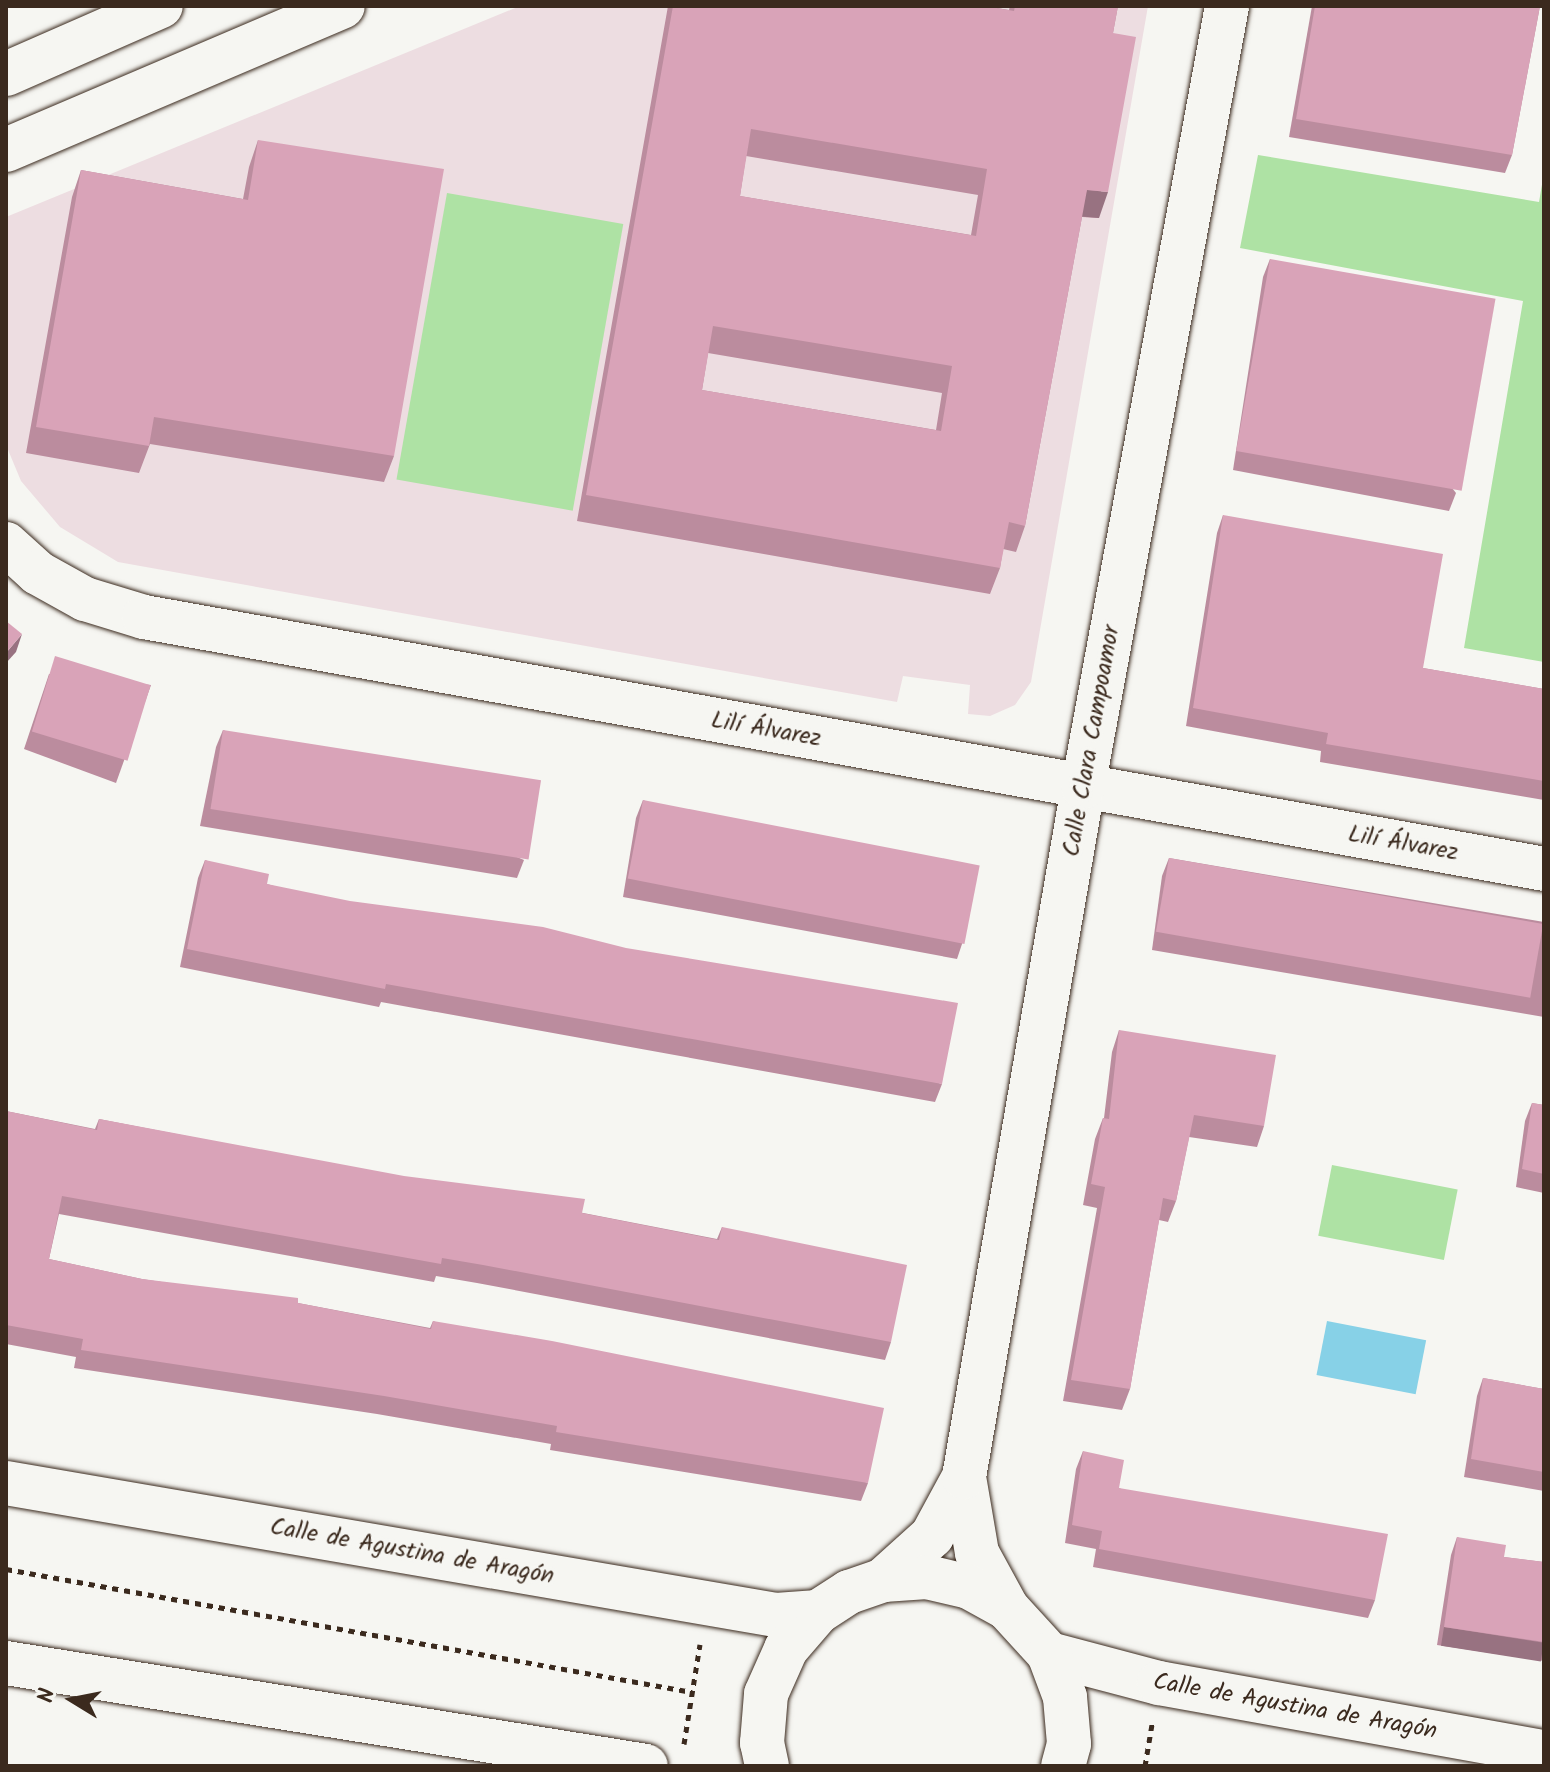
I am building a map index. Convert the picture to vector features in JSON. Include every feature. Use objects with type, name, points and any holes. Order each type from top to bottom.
[{"type":"street","points":[[6,74],[161,6]]},
{"type":"street","points":[[6,150],[343,6]]},
{"type":"street","name":"Calle Clara Campoamor","points":[[883,1580],[932,1536],[964,1477],[1083,787],[1227,6]]},
{"type":"street","name":"Lilí Álvarez","points":[[6,544],[38,573],[85,599],[144,617],[1544,869]]},
{"type":"street","name":"Calle Clara Campoamor","points":[[964,1477],[977,1553],[1007,1608]]},
{"type":"street","name":"Calle de Agustina de Aragón","points":[[6,1483],[776,1615],[818,1612]]},
{"type":"street","points":[[767,1766],[762,1743],[766,1694],[786,1649],[818,1612],[849,1592],[883,1580],[927,1577],[955,1583],[1007,1608],[1049,1654],[1065,1697],[1069,1744],[1063,1766]]},
{"type":"street","name":"Calle de Agustina de Aragón","points":[[1049,1654],[1159,1683],[1544,1752]]},
{"type":"street","points":[[6,1663],[664,1759]]},
{"type":"path","points":[[6,1569],[692,1692]]},
{"type":"path","points":[[664,1759],[692,1692],[707,1603]]},
{"type":"shaded area","points":[[520,6],[1148,6],[1031,682],[1015,705],[990,716],[968,714],[970,685],[903,676],[897,702],[118,562],[60,527],[21,481],[6,445],[6,217]]},
{"type":"green space","points":[[1258,155],[1539,202],[1544,173],[1544,662],[1464,648],[1523,301],[1240,248]]},
{"type":"green space","points":[[447,193],[623,224],[573,511],[396,480]]},
{"type":"green space","points":[[1332,1165],[1458,1189],[1444,1260],[1318,1236]]},
{"type":"water","points":[[1327,1321],[1426,1340],[1416,1394],[1317,1375]]},
{"type":"building","points":[[673,6],[985,6],[1014,11],[1015,6],[1118,6],[1113,33],[1136,37],[1108,192],[1087,190],[1025,526],[1009,522],[1000,568],[586,495]],"holes":[[[751,129],[987,169],[976,236],[740,196]],[[713,326],[952,366],[941,431],[702,390]]]},
{"type":"building","points":[[1315,6],[1540,6],[1512,155],[1296,119]]},
{"type":"building","points":[[258,140],[444,169],[394,456],[154,417],[149,446],[36,427],[81,170],[248,200]]},
{"type":"building","points":[[1270,259],[1496,299],[1462,491],[1236,451]]},
{"type":"building","points":[[1223,515],[1443,554],[1423,668],[1544,689],[1544,781],[1326,744],[1328,733],[1193,708]]},
{"type":"building","points":[[6,621],[22,634],[6,653]]},
{"type":"building","points":[[55,656],[151,685],[128,761],[32,732]]},
{"type":"building","points":[[223,730],[541,780],[529,859],[210,809]]},
{"type":"building","points":[[643,800],[980,865],[964,944],[628,879]]},
{"type":"building","points":[[1169,858],[1543,924],[1530,998],[1156,932]]},
{"type":"building","points":[[205,860],[269,874],[267,884],[350,901],[543,927],[626,948],[958,1003],[942,1084],[386,984],[385,989],[187,949]]},
{"type":"building","points":[[1119,1030],[1276,1055],[1264,1126],[1194,1115],[1176,1201],[1163,1198],[1130,1389],[1071,1380],[1105,1187],[1091,1184],[1103,1118],[1109,1119]]},
{"type":"building","points":[[1532,1103],[1544,1105],[1544,1174],[1522,1169]]},
{"type":"building","points":[[6,1111],[97,1130],[99,1119],[404,1176],[585,1199],[582,1213],[719,1240],[722,1227],[907,1265],[891,1342],[483,1265],[442,1258],[441,1264],[62,1196],[49,1259],[142,1279],[298,1298],[298,1303],[431,1329],[433,1321],[552,1341],[884,1408],[868,1483],[556,1432],[557,1426],[384,1396],[81,1350],[83,1339],[6,1325]]},
{"type":"building","points":[[1483,1378],[1544,1389],[1544,1472],[1471,1459]]},
{"type":"building","points":[[1083,1451],[1124,1460],[1119,1488],[1388,1534],[1375,1600],[1099,1549],[1102,1531],[1072,1525]]},
{"type":"building","points":[[1457,1537],[1506,1545],[1504,1557],[1544,1562],[1544,1642],[1444,1627]]}]
